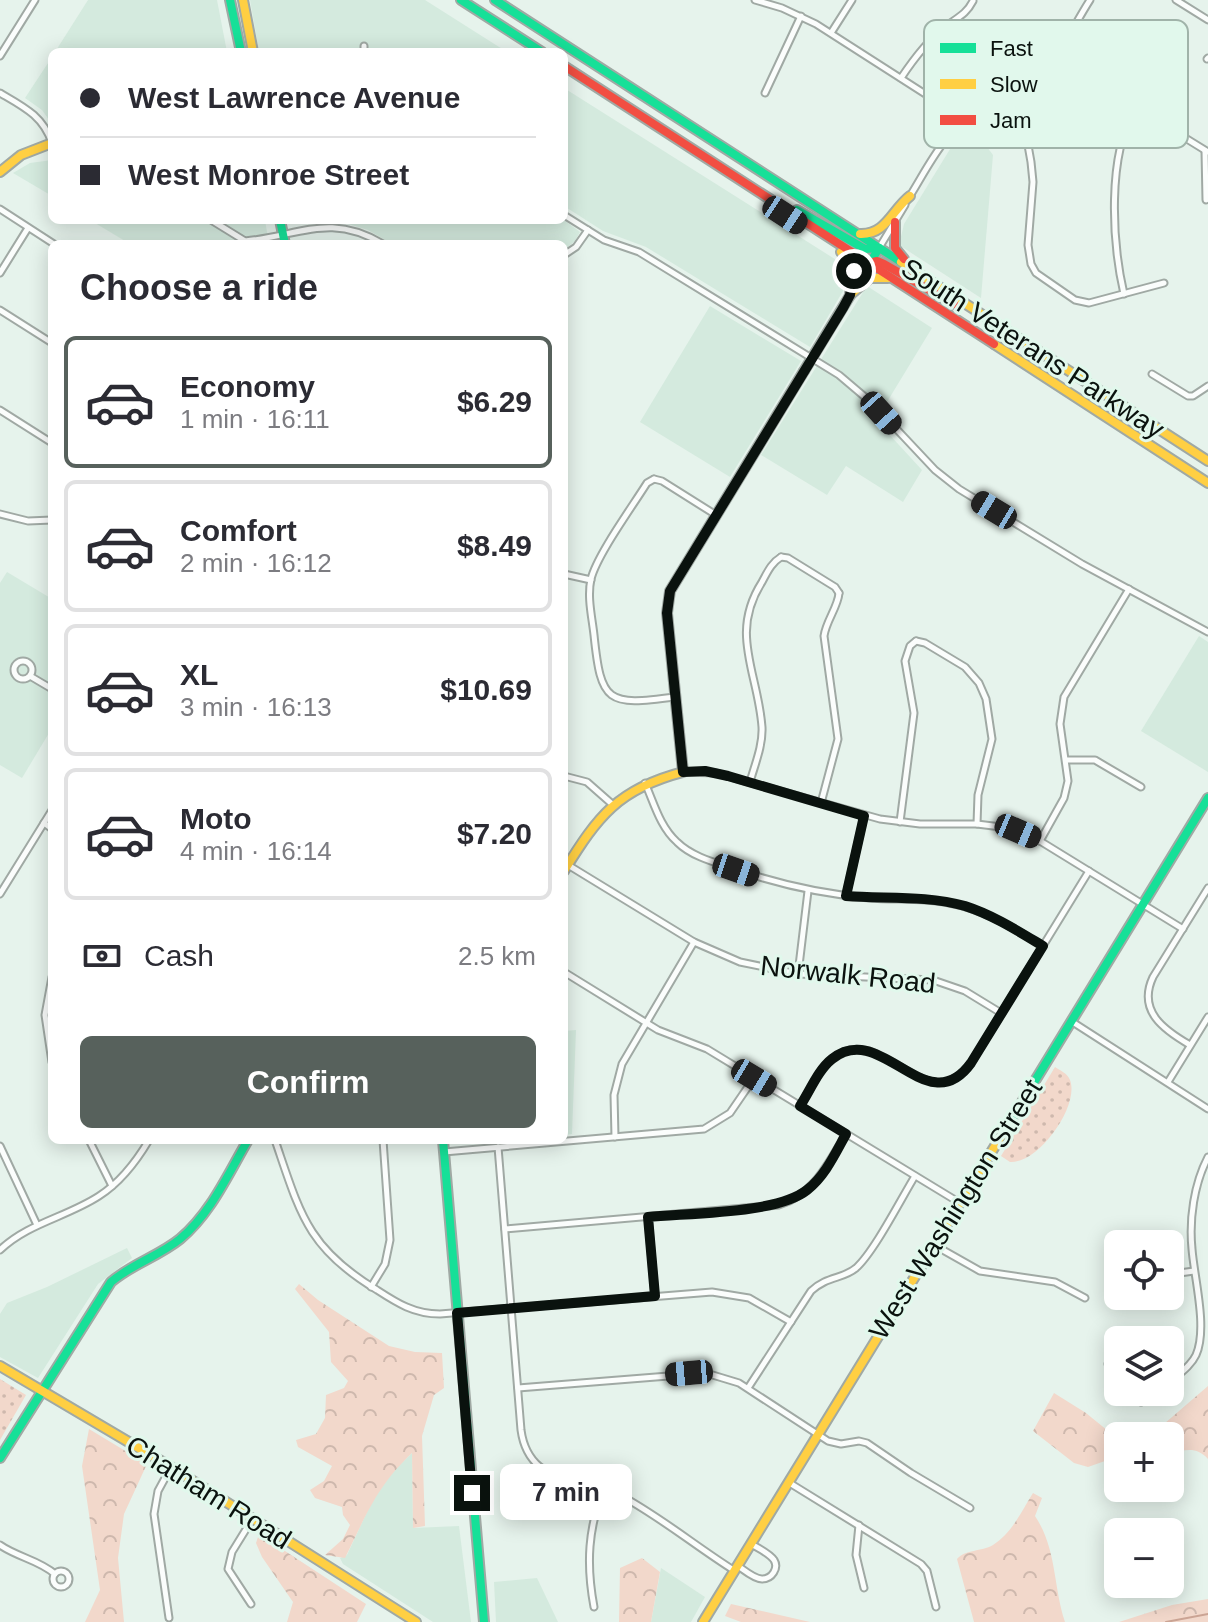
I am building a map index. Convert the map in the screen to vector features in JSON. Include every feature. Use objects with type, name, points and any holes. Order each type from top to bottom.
[{"type":"main road","points":[[230,0],[240,48]]},
{"type":"main road","points":[[243,0],[252,48]]},
{"type":"main road","points":[[461,0],[536,48]]},
{"type":"main road","name":"South Veterans Parkway","points":[[495,0],[1208,461]]},
{"type":"main road","name":"South Veterans Parkway","points":[[568,69],[1207,482]]},
{"type":"main road","points":[[0,172],[21,155],[48,145]]},
{"type":"main road","points":[[735,177],[752,183],[865,249],[879,248]]},
{"type":"main road","points":[[855,233],[870,236],[879,233],[900,202],[910,196]]},
{"type":"main road","points":[[779,206],[785,215],[848,257],[854,268],[850,295]]},
{"type":"main road","points":[[895,222],[895,248],[900,256],[956,292],[961,301]]},
{"type":"main road","points":[[281,224],[284,240]]},
{"type":"main road","points":[[568,865],[591,826],[612,804],[645,783],[683,772],[667,613],[670,591],[879,248]]},
{"type":"main road","points":[[869,263],[877,261],[884,264],[986,323],[1008,331]]},
{"type":"main road","points":[[850,295],[870,278],[892,278]]},
{"type":"main road","name":"West Washington Street","points":[[703,1622],[1208,798]]},
{"type":"main road","points":[[0,1458],[111,1282],[133,1264],[170,1246],[188,1232],[202,1215],[246,1144]]},
{"type":"main road","points":[[443,1144],[483,1621]]},
{"type":"main road","name":"Chatham Road","points":[[0,1366],[171,1467],[416,1622]]},
{"type":"street","points":[[0,56],[35,0]]},
{"type":"street","points":[[755,0],[801,16],[924,93]]},
{"type":"street","points":[[831,33],[852,0]]},
{"type":"street","points":[[1077,20],[1090,0]]},
{"type":"street","points":[[1176,0],[1208,20]]},
{"type":"street","points":[[958,20],[967,13],[973,1]]},
{"type":"street","points":[[765,93],[801,16]]},
{"type":"street","points":[[901,78],[924,49]]},
{"type":"street","points":[[0,93],[38,117],[48,134]]},
{"type":"street","points":[[1188,140],[1207,151],[1206,200]]},
{"type":"street","points":[[879,248],[941,148]]},
{"type":"street","points":[[1028,148],[1033,182],[1028,245],[1033,269],[1043,279],[1082,302],[1094,303],[1164,283]]},
{"type":"street","points":[[1121,148],[1115,210],[1116,253],[1124,294]]},
{"type":"street","points":[[0,209],[48,240]]},
{"type":"street","points":[[568,218],[604,240],[639,252],[812,358],[859,392],[949,482],[1066,555],[1208,632]]},
{"type":"street","points":[[217,224],[243,240]]},
{"type":"street","points":[[250,240],[312,227],[339,227],[376,240]]},
{"type":"street","points":[[0,273],[28,228]]},
{"type":"street","points":[[568,252],[576,247],[588,230]]},
{"type":"street","points":[[0,310],[48,340]]},
{"type":"street","points":[[1152,374],[1188,396],[1208,386]]},
{"type":"street","points":[[0,410],[48,440]]},
{"type":"street","points":[[675,697],[626,701],[615,697],[604,687],[597,668],[591,580],[598,563],[653,476],[716,515]]},
{"type":"street","points":[[0,514],[28,521],[48,520]]},
{"type":"street","points":[[750,782],[762,730],[746,637],[746,619],[755,593],[780,555],[842,592],[826,623],[824,636],[838,739],[821,803]]},
{"type":"street","points":[[568,575],[591,580]]},
{"type":"street","points":[[1040,841],[1067,790],[1067,760],[1060,724],[1064,697],[1129,589]]},
{"type":"street","points":[[900,822],[914,713],[905,661],[916,638],[965,667],[979,683],[986,699],[992,739],[978,795],[977,824]]},
{"type":"street","points":[[30,676],[48,687]]},
{"type":"street","points":[[1067,760],[1095,760],[1141,787]]},
{"type":"street","points":[[683,772],[705,771],[864,816],[900,822],[1009,828],[1040,841],[1183,929]]},
{"type":"street","points":[[568,777],[587,782],[612,804]]},
{"type":"street","points":[[645,783],[664,827],[686,849],[712,862],[808,891],[934,900],[966,907],[1000,921],[1043,946]]},
{"type":"street","points":[[0,894],[48,816]]},
{"type":"street","points":[[846,896],[864,816]]},
{"type":"street","points":[[44,823],[48,826]]},
{"type":"street","name":"Norwalk Road","points":[[568,869],[694,942],[740,962],[798,974],[914,977],[940,981],[965,991],[1001,1013]]},
{"type":"street","points":[[800,1106],[830,1060],[849,1050],[872,1051],[928,1082],[949,1081],[967,1069],[1089,871]]},
{"type":"street","points":[[1190,1045],[1157,1022],[1148,1000],[1153,977],[1208,888]]},
{"type":"street","points":[[798,974],[808,891]]},
{"type":"street","points":[[615,1137],[613,1110],[618,1078],[627,1052],[694,942]]},
{"type":"street","points":[[568,975],[645,1023],[707,1049],[960,1203]]},
{"type":"street","points":[[48,999],[45,1015],[48,1035]]},
{"type":"street","points":[[1168,1082],[1208,1017]]},
{"type":"street","points":[[1071,1021],[1208,1109]]},
{"type":"street","points":[[568,1141],[677,1132],[712,1125],[738,1105],[754,1078]]},
{"type":"street","points":[[505,1229],[786,1203],[819,1178],[846,1134]]},
{"type":"street","points":[[91,1144],[112,1186]]},
{"type":"street","points":[[0,1250],[37,1225],[99,1197],[134,1164],[146,1144]]},
{"type":"street","points":[[276,1144],[311,1234],[341,1267],[408,1310],[431,1314],[457,1313],[712,1292],[759,1302],[791,1322]]},
{"type":"street","points":[[371,1287],[385,1264],[390,1240],[383,1144]]},
{"type":"street","points":[[444,1152],[533,1144]]},
{"type":"street","points":[[0,1146],[37,1225]]},
{"type":"street","points":[[498,1147],[522,1438],[533,1460],[555,1474],[604,1488],[623,1497],[736,1568],[757,1578],[766,1578],[774,1573],[776,1567],[773,1559],[751,1544]]},
{"type":"street","points":[[1184,1369],[1192,1361],[1198,1347],[1198,1303],[1191,1226],[1198,1182],[1208,1157]]},
{"type":"street","points":[[748,1388],[817,1285],[853,1270],[859,1264],[915,1176]]},
{"type":"street","points":[[648,1217],[655,1296]]},
{"type":"street","points":[[934,1245],[980,1271],[1045,1280],[1085,1298]]},
{"type":"street","points":[[1184,1272],[1194,1271]]},
{"type":"street","points":[[518,1388],[689,1373],[727,1378],[748,1388],[817,1435],[836,1443],[867,1443],[922,1481],[970,1508]]},
{"type":"street","points":[[169,1618],[154,1514],[158,1491],[171,1467]]},
{"type":"street","points":[[788,1482],[921,1564],[927,1571],[936,1607]]},
{"type":"street","points":[[594,1607],[588,1547],[604,1488]]},
{"type":"street","points":[[251,1604],[228,1569],[232,1552],[253,1518]]},
{"type":"street","points":[[859,1525],[856,1555],[864,1588]]},
{"type":"street","points":[[0,1545],[19,1557],[47,1567],[55,1574]]},
{"type":"shaded area","points":[[88,0],[217,0],[226,48],[58,48]]},
{"type":"shaded area","points":[[250,0],[425,0],[501,48],[258,48]]},
{"type":"shaded area","points":[[48,63],[48,118],[25,98]]},
{"type":"shaded area","points":[[568,91],[849,268],[843,291],[810,347],[646,247],[603,231],[568,209]]},
{"type":"shaded area","points":[[951,148],[988,148],[993,155],[981,298],[899,245],[904,224]]},
{"type":"shaded area","points":[[48,161],[48,194],[13,173],[30,163]]},
{"type":"shaded area","points":[[568,223],[580,232],[568,247],[568,240],[385,240],[348,224]]},
{"type":"shaded area","points":[[97,224],[266,224],[268,240],[123,240]]},
{"type":"shaded area","points":[[867,286],[932,328],[876,420],[922,470],[903,502],[846,466],[827,495],[761,455]]},
{"type":"shaded area","points":[[710,306],[801,361],[730,477],[640,422]]},
{"type":"shaded area","points":[[7,572],[48,597],[48,735],[22,778],[0,765],[0,583]]},
{"type":"shaded area","points":[[1199,636],[1208,642],[1208,772],[1141,731]]},
{"type":"shaded area","points":[[576,1030],[572,1134],[568,1134],[568,1031]]},
{"type":"shaded area","points":[[127,1248],[132,1258],[98,1284],[38,1378],[0,1357],[0,1314],[7,1303]]},
{"type":"shaded area","points":[[412,1453],[413,1528],[459,1526],[471,1622],[433,1622],[343,1564],[340,1558],[347,1555],[372,1501],[391,1473]]},
{"type":"shaded area","points":[[661,1568],[705,1597],[691,1622],[651,1622]]},
{"type":"shaded area","points":[[537,1578],[558,1622],[496,1622],[494,1582]]},
{"type":"green space","points":[[1055,1067],[1070,1080],[1069,1104],[1063,1118],[1033,1154],[1010,1162],[1001,1156]]},
{"type":"green space","points":[[299,1284],[389,1346],[415,1352],[442,1353],[444,1388],[434,1395],[422,1436],[425,1526],[413,1528],[412,1453],[381,1490],[345,1558],[325,1555],[343,1539],[350,1525],[342,1507],[315,1498],[310,1490],[324,1481],[332,1466],[298,1447],[296,1440],[316,1434],[325,1418],[326,1395],[344,1388],[348,1381],[331,1362],[329,1332],[295,1289]]},
{"type":"green space","points":[[0,1379],[26,1395],[0,1440]]},
{"type":"green space","points":[[1208,1386],[1208,1459],[1195,1451],[1184,1450],[1184,1422],[1166,1422]]},
{"type":"green space","points":[[1054,1393],[1104,1428],[1104,1461],[1088,1467],[1074,1463],[1033,1431]]},
{"type":"green space","points":[[89,1429],[147,1464],[124,1514],[118,1558],[124,1622],[85,1622],[100,1590],[82,1466]]},
{"type":"green space","points":[[1033,1493],[1042,1498],[1035,1516],[1051,1555],[1065,1622],[974,1622],[957,1559],[1000,1540],[1016,1522]]},
{"type":"green space","points":[[259,1534],[366,1604],[357,1622],[287,1622],[293,1602],[262,1557],[256,1543]]},
{"type":"green space","points":[[642,1558],[660,1572],[651,1622],[619,1622],[620,1568]]},
{"type":"green space","points":[[1208,1599],[1208,1622],[1119,1622],[1172,1605]]},
{"type":"green space","points":[[731,1604],[810,1622],[741,1622],[725,1616]]},
{"type":"waterway","points":[[1166,1622],[1208,1614]]},
{"type":"traffic: fast","points":[[230,0],[240,48]]},
{"type":"traffic: fast","points":[[461,0],[536,48]]},
{"type":"traffic: fast","points":[[495,0],[901,262]]},
{"type":"traffic: fast","points":[[797,210],[865,249],[879,248]]},
{"type":"traffic: fast","points":[[281,224],[284,240]]},
{"type":"traffic: fast","points":[[804,371],[879,248]]},
{"type":"traffic: fast","points":[[1003,1133],[1208,798]]},
{"type":"traffic: fast","points":[[0,1458],[111,1282],[172,1245],[191,1229],[218,1192],[246,1144]]},
{"type":"traffic: fast","points":[[443,1144],[484,1622]]},
{"type":"traffic: slow","points":[[243,0],[252,48]]},
{"type":"traffic: slow","points":[[0,172],[21,155],[48,145]]},
{"type":"traffic: slow","points":[[860,234],[882,226],[910,196]]},
{"type":"traffic: slow","points":[[841,252],[852,266],[850,295]]},
{"type":"traffic: slow","points":[[901,262],[1208,461]]},
{"type":"traffic: slow","points":[[850,295],[870,278],[888,278]]},
{"type":"traffic: slow","points":[[994,344],[1208,483]]},
{"type":"traffic: slow","points":[[568,865],[599,820],[612,807],[642,787],[683,772],[667,613],[670,591],[804,371]]},
{"type":"traffic: slow","points":[[703,1622],[1003,1133]]},
{"type":"traffic: slow","points":[[0,1366],[171,1467],[416,1622]]},
{"type":"traffic: jam","points":[[568,69],[994,344]]},
{"type":"traffic: jam","points":[[895,222],[895,248],[904,259]]},
{"type":"traffic: jam","points":[[869,263],[877,261],[884,264],[954,304]]},
{"type":"route","points":[[472,1493],[457,1313],[655,1296],[648,1217],[767,1207],[798,1197],[819,1178],[846,1134],[800,1106],[830,1060],[849,1050],[864,1049],[928,1082],[956,1078],[971,1063],[1043,946],[1000,921],[966,907],[934,900],[846,896],[864,816],[728,776],[705,771],[683,772],[667,613],[670,591],[843,308],[850,295],[854,271]]}]
